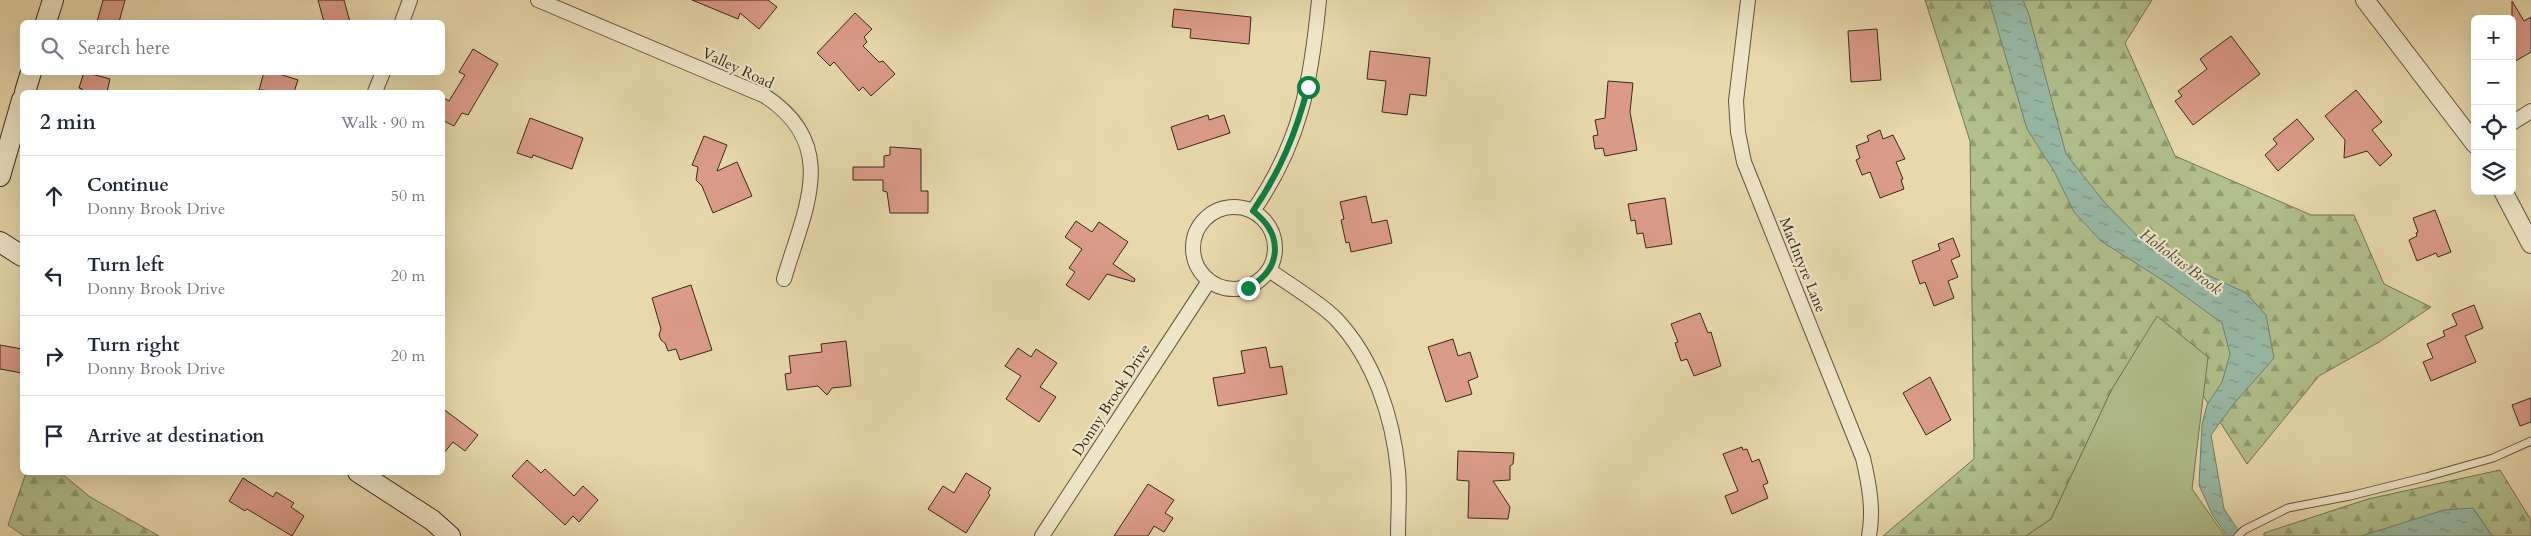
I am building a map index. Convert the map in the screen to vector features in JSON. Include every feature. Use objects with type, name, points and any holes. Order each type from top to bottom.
[{"type":"main road","points":[[47,20],[52,0]]},
{"type":"main road","points":[[26,90],[30,75]]},
{"type":"main road","points":[[0,176],[20,107]]},
{"type":"main road","points":[[0,242],[20,255]]},
{"type":"main road","points":[[363,475],[432,520],[450,536]]},
{"type":"street","points":[[403,20],[410,0]]},
{"type":"street","name":"Valley Road","points":[[538,0],[765,96],[782,107],[795,121],[804,137],[810,154],[812,172],[809,192],[784,280]]},
{"type":"street","points":[[1253,211],[1271,185],[1298,126],[1308,87],[1319,0]]},
{"type":"street","name":"MacIntyre Lane","points":[[1748,0],[1736,101],[1738,132],[1744,162],[1863,458],[1869,483],[1871,508],[1869,536]]},
{"type":"street","points":[[2365,0],[2471,139]]},
{"type":"street","points":[[376,90],[382,75]]},
{"type":"street","points":[[2516,120],[2531,111]]},
{"type":"street","points":[[2505,195],[2531,244]]},
{"type":"street","points":[[1226,207],[1240,207],[1253,211],[1264,220],[1272,231],[1275,251],[1269,270],[1260,281],[1248,288],[1234,290],[1221,288],[1209,281],[1199,271],[1194,259],[1192,245],[1196,232],[1203,220],[1214,212],[1226,207]]},
{"type":"street","points":[[1269,270],[1336,319],[1370,370],[1383,400],[1393,435],[1398,472],[1398,536]]},
{"type":"street","name":"Donny Brook Drive","points":[[1042,536],[1209,281]]},
{"type":"lane","points":[[2238,536],[2244,530],[2288,508],[2350,496],[2426,477],[2494,458],[2531,441]]},
{"type":"green space","points":[[1925,0],[2152,0],[2125,43],[2175,156],[2311,215],[2354,215],[2384,284],[2431,307],[2379,342],[2319,376],[2247,464],[2155,321],[2112,389],[2051,519],[2026,536],[1883,536],[1974,459],[1970,141]]},
{"type":"green space","points":[[2157,316],[2208,357],[2192,489],[2225,536],[2026,536],[2051,519],[2112,389]]},
{"type":"green space","points":[[2500,470],[2531,520],[2531,536],[2492,536],[2473,508],[2361,536],[2264,536],[2264,533],[2368,499]]},
{"type":"green space","points":[[25,475],[63,475],[90,497],[159,536],[24,536],[8,525]]},
{"type":"water","points":[[1989,0],[2023,0],[2029,15],[2066,154],[2105,203],[2148,247],[2246,293],[2266,315],[2274,358],[2232,406],[2211,435],[2224,509],[2242,536],[2227,536],[2212,514],[2199,485],[2202,424],[2207,405],[2222,382],[2230,354],[2222,323],[2164,281],[2101,241],[2074,212],[2054,171],[2027,129]]},
{"type":"water","points":[[2473,508],[2492,536],[2361,536],[2444,510]]},
{"type":"building","points":[[103,0],[125,0],[120,20],[98,20]]},
{"type":"building","points":[[318,0],[344,0],[349,20],[323,20]]},
{"type":"building","points":[[692,0],[768,0],[777,7],[759,29],[740,13],[738,19]]},
{"type":"building","points":[[2512,1],[2524,21],[2531,17],[2531,52],[2516,61],[2516,15],[2512,15]]},
{"type":"building","points":[[1174,9],[1251,17],[1249,44],[1190,38],[1191,29],[1172,27]]},
{"type":"building","points":[[855,13],[872,29],[864,37],[867,42],[863,46],[879,62],[883,61],[895,74],[871,96],[863,87],[859,91],[834,62],[830,66],[817,53]]},
{"type":"building","points":[[1877,29],[1881,80],[1851,82],[1848,31]]},
{"type":"building","points":[[2231,36],[2260,74],[2193,125],[2175,101],[2182,96],[2178,91],[2207,69],[2200,59]]},
{"type":"building","points":[[473,49],[498,64],[468,115],[462,113],[454,126],[445,122],[445,99],[449,101],[465,75],[459,72]]},
{"type":"building","points":[[1370,51],[1430,58],[1426,96],[1410,94],[1407,115],[1382,112],[1386,81],[1367,79]]},
{"type":"building","points":[[83,75],[95,75],[110,79],[107,90],[82,90],[79,88]]},
{"type":"building","points":[[263,75],[282,75],[298,80],[295,90],[259,90]]},
{"type":"building","points":[[1608,81],[1633,83],[1630,112],[1637,150],[1605,156],[1603,148],[1595,149],[1593,136],[1598,135],[1595,120],[1605,118]]},
{"type":"building","points":[[2356,90],[2382,122],[2372,130],[2392,155],[2380,166],[2367,151],[2344,158],[2345,140],[2325,116]]},
{"type":"building","points":[[1208,115],[1209,120],[1224,115],[1230,133],[1178,150],[1171,127]]},
{"type":"building","points":[[530,118],[583,138],[572,169],[533,155],[532,158],[517,153]]},
{"type":"building","points":[[2297,119],[2314,139],[2278,171],[2265,155],[2277,144],[2273,139]]},
{"type":"building","points":[[1880,130],[1883,139],[1893,135],[1905,159],[1896,162],[1903,179],[1901,180],[1904,189],[1880,198],[1870,172],[1862,175],[1856,160],[1860,158],[1856,146],[1869,141],[1867,136]]},
{"type":"building","points":[[704,136],[727,145],[717,171],[737,162],[752,196],[713,213],[702,186],[696,180],[698,167],[692,165]]},
{"type":"building","points":[[890,147],[921,149],[921,191],[928,191],[928,213],[890,213],[887,192],[883,191],[883,180],[853,180],[853,167],[884,167],[884,156],[890,155]]},
{"type":"building","points":[[1366,196],[1372,223],[1387,220],[1392,243],[1351,252],[1349,242],[1346,243],[1341,220],[1344,219],[1340,202]]},
{"type":"building","points":[[1665,198],[1672,244],[1646,248],[1643,233],[1637,234],[1635,220],[1631,221],[1628,204]]},
{"type":"building","points":[[2435,210],[2451,252],[2438,257],[2436,253],[2417,261],[2409,240],[2417,236],[2416,233],[2418,232],[2413,218]]},
{"type":"building","points":[[1076,221],[1092,232],[1099,222],[1128,242],[1113,264],[1135,279],[1134,282],[1107,274],[1089,300],[1066,285],[1075,272],[1069,268],[1082,249],[1065,237]]},
{"type":"building","points":[[1953,238],[1960,256],[1951,260],[1958,277],[1948,281],[1954,298],[1934,306],[1925,282],[1920,284],[1912,261],[1940,250],[1938,244]]},
{"type":"building","points":[[691,285],[712,350],[680,360],[676,349],[668,351],[665,343],[661,340],[659,335],[661,329],[652,298]]},
{"type":"building","points":[[2474,305],[2483,328],[2465,336],[2476,362],[2431,381],[2423,362],[2433,358],[2427,344],[2445,336],[2443,331],[2457,325],[2452,314]]},
{"type":"building","points":[[1700,313],[1708,333],[1711,332],[1721,366],[1694,376],[1687,359],[1681,361],[1675,343],[1678,342],[1671,324]]},
{"type":"building","points":[[1453,339],[1458,356],[1470,352],[1478,377],[1468,381],[1472,394],[1446,402],[1428,347]]},
{"type":"building","points":[[846,341],[851,386],[832,388],[827,395],[818,386],[787,390],[785,374],[791,373],[789,356],[822,352],[821,344]]},
{"type":"building","points":[[0,345],[20,349],[20,373],[0,369]]},
{"type":"building","points":[[1266,347],[1270,368],[1282,366],[1287,394],[1218,406],[1213,378],[1245,373],[1241,351]]},
{"type":"building","points":[[1018,348],[1031,357],[1036,349],[1057,363],[1040,387],[1056,397],[1039,422],[1006,399],[1021,376],[1005,366]]},
{"type":"building","points":[[1930,377],[1951,420],[1926,435],[1903,393]]},
{"type":"building","points":[[2531,398],[2531,422],[2520,426],[2512,405]]},
{"type":"building","points":[[445,410],[478,435],[465,451],[453,442],[445,451]]},
{"type":"building","points":[[1742,447],[1743,450],[1747,449],[1752,462],[1759,459],[1768,483],[1763,485],[1768,498],[1732,514],[1725,496],[1738,491],[1723,454]]},
{"type":"building","points":[[1458,451],[1514,453],[1513,464],[1510,466],[1510,480],[1493,481],[1510,507],[1508,519],[1468,518],[1469,481],[1457,480]]},
{"type":"building","points":[[527,460],[541,473],[545,469],[574,496],[583,486],[598,500],[579,522],[573,516],[565,525],[512,476]]},
{"type":"building","points":[[966,473],[991,488],[988,493],[990,495],[966,533],[928,509],[943,486],[954,493]]},
{"type":"building","points":[[243,478],[273,497],[276,492],[294,503],[291,507],[304,516],[292,536],[247,509],[245,511],[229,501]]},
{"type":"building","points":[[1148,484],[1174,500],[1165,513],[1173,518],[1164,532],[1154,526],[1148,536],[1114,536]]},
{"type":"route","points":[[1248,288],[1260,281],[1269,270],[1274,258],[1275,244],[1272,231],[1264,220],[1253,211],[1271,185],[1287,154],[1298,126],[1308,87]]},
{"type":"water label","name":"Hohokus Brook","points":[[2181,262]]}]
